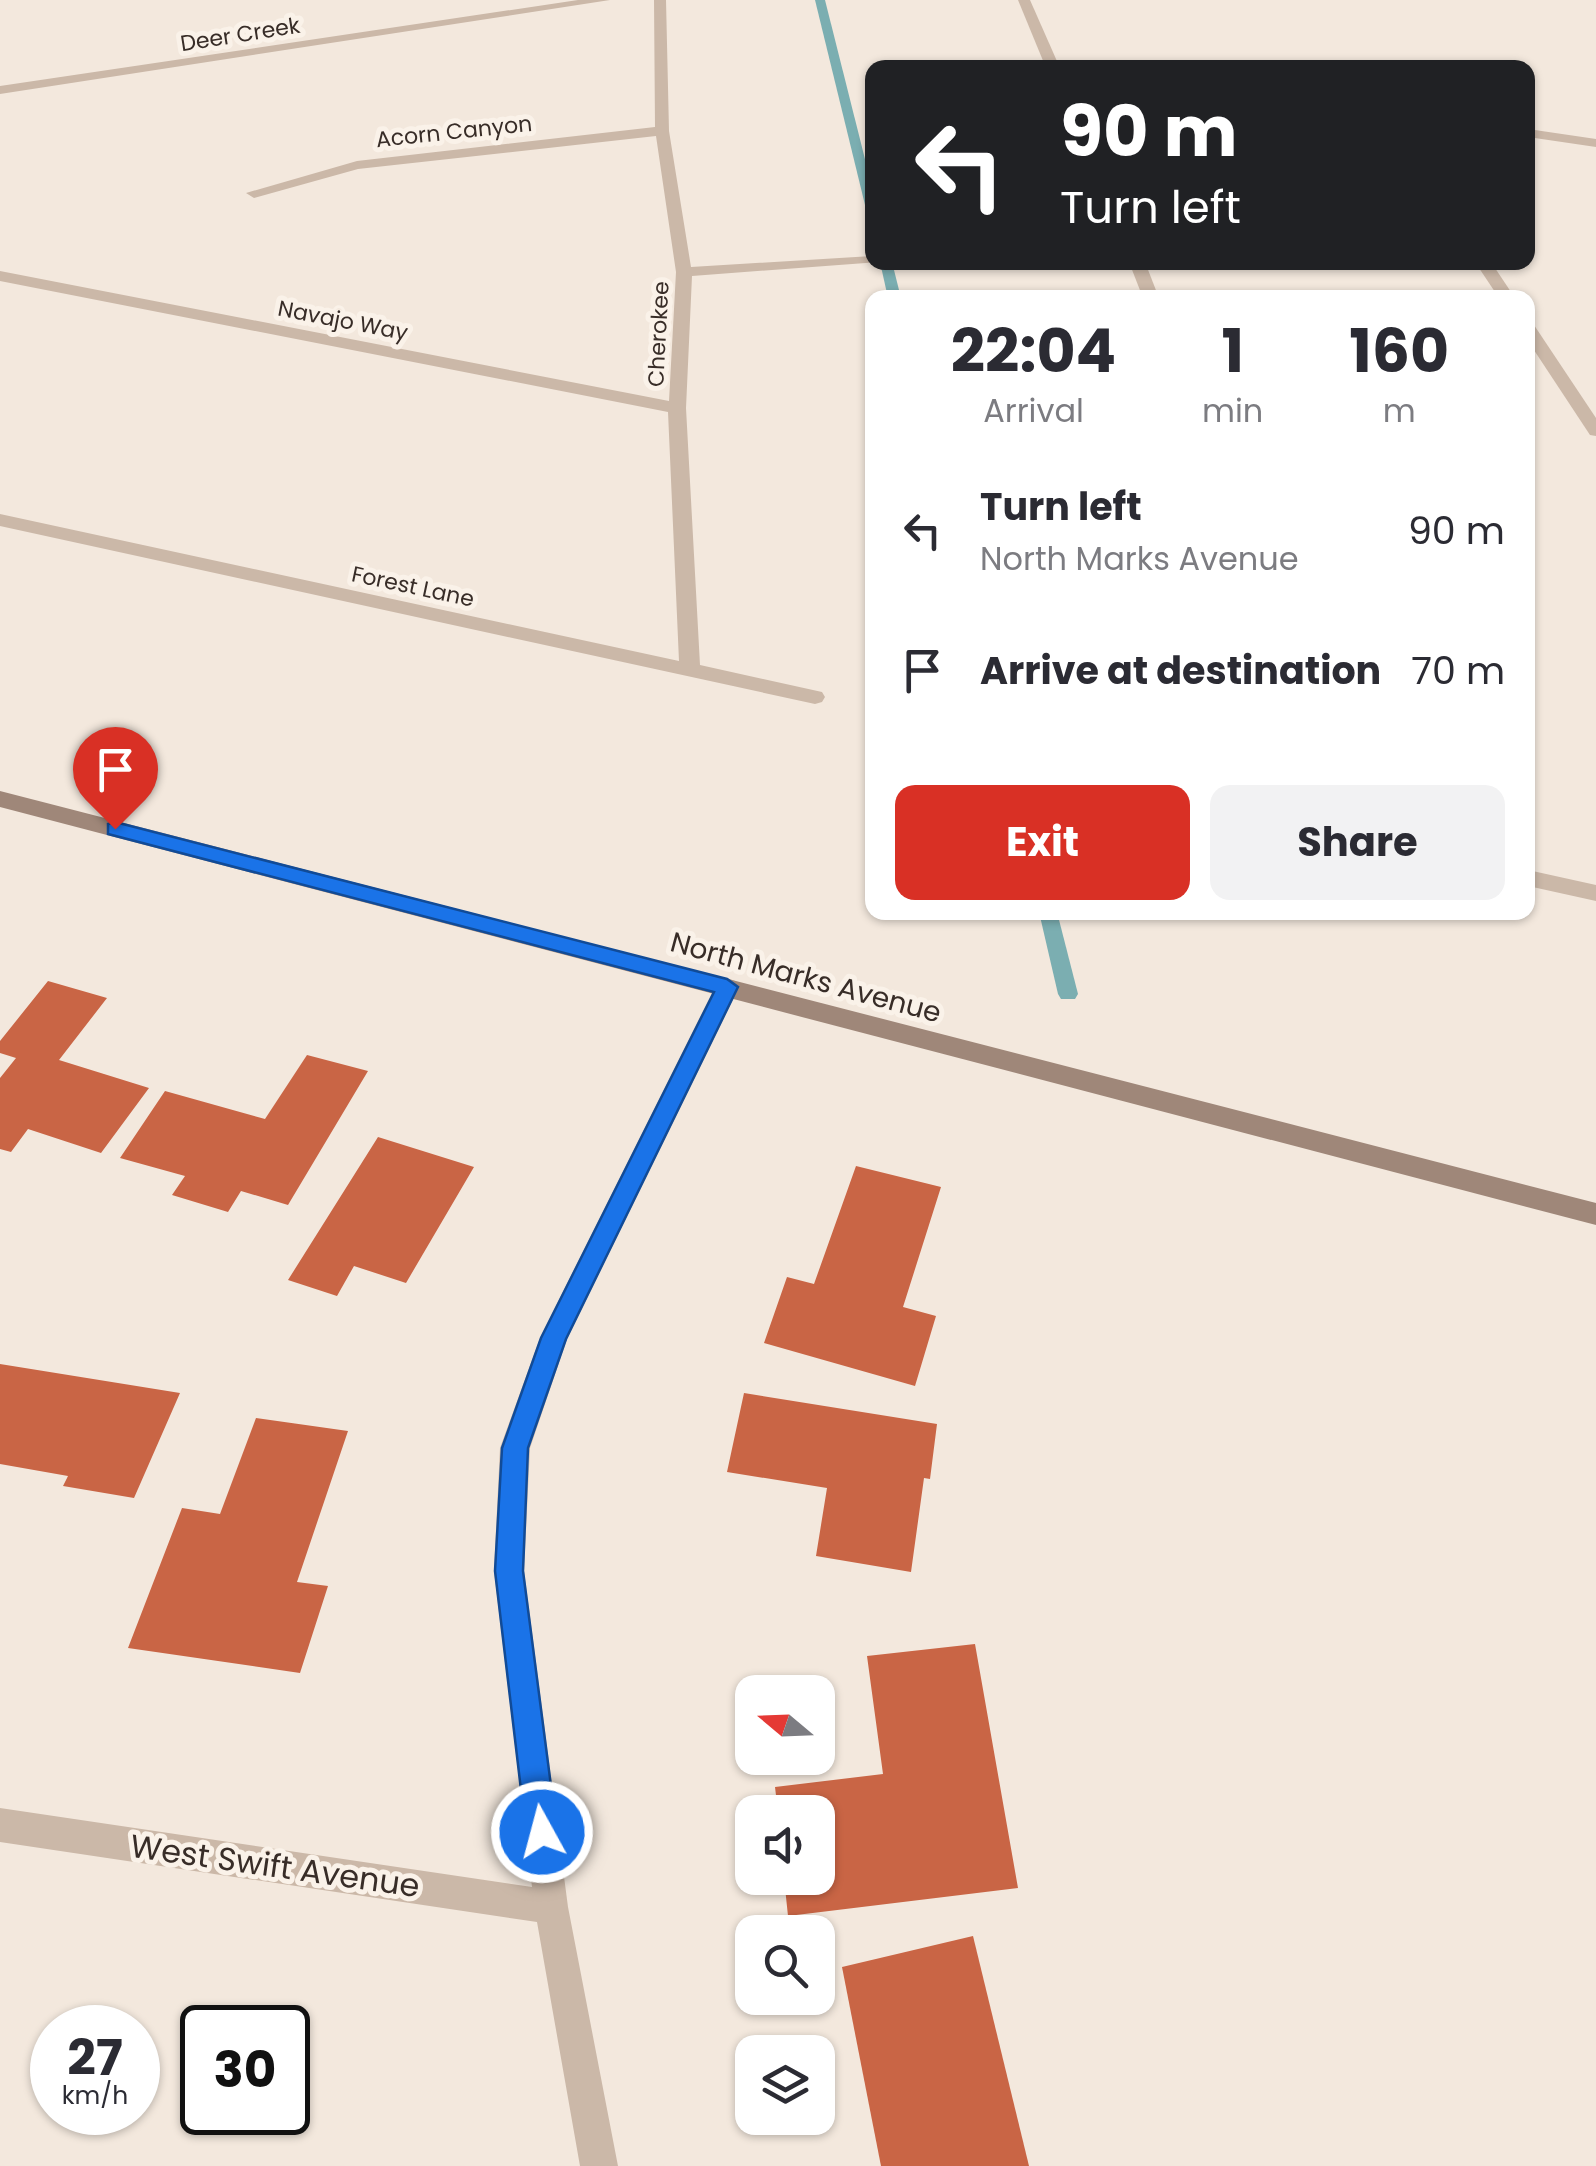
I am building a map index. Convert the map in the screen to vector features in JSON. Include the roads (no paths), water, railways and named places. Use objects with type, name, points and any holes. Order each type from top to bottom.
[{"type":"main road","name":"North Marks Avenue","points":[[0,800],[1596,1214]]},
{"type":"street","name":"Deer Creek","points":[[0,90],[604,0]]},
{"type":"street","name":"Cherokee","points":[[660,0],[662,131],[684,272],[677,408],[690,672]]},
{"type":"street","points":[[1024,0],[1049,60]]},
{"type":"street","name":"Acorn Canyon","points":[[254,193],[357,164],[662,131]]},
{"type":"street","points":[[1535,133],[1596,143]]},
{"type":"street","points":[[684,272],[864,261]]},
{"type":"street","name":"Navajo Way","points":[[0,276],[677,408]]},
{"type":"street","points":[[1535,340],[1596,431]]},
{"type":"street","name":"Forest Lane","points":[[0,520],[815,697]]},
{"type":"street","points":[[1535,880],[1596,893]]},
{"type":"street","points":[[599,2166],[551,1907],[509,1571],[515,1448],[554,1338],[727,987]]},
{"type":"street","name":"West Swift Avenue","points":[[0,1826],[551,1907]]},
{"type":"waterway","points":[[820,0],[865,181]]},
{"type":"waterway","points":[[888,270],[893,290]]},
{"type":"waterway","points":[[1050,920],[1068,994]]}]
